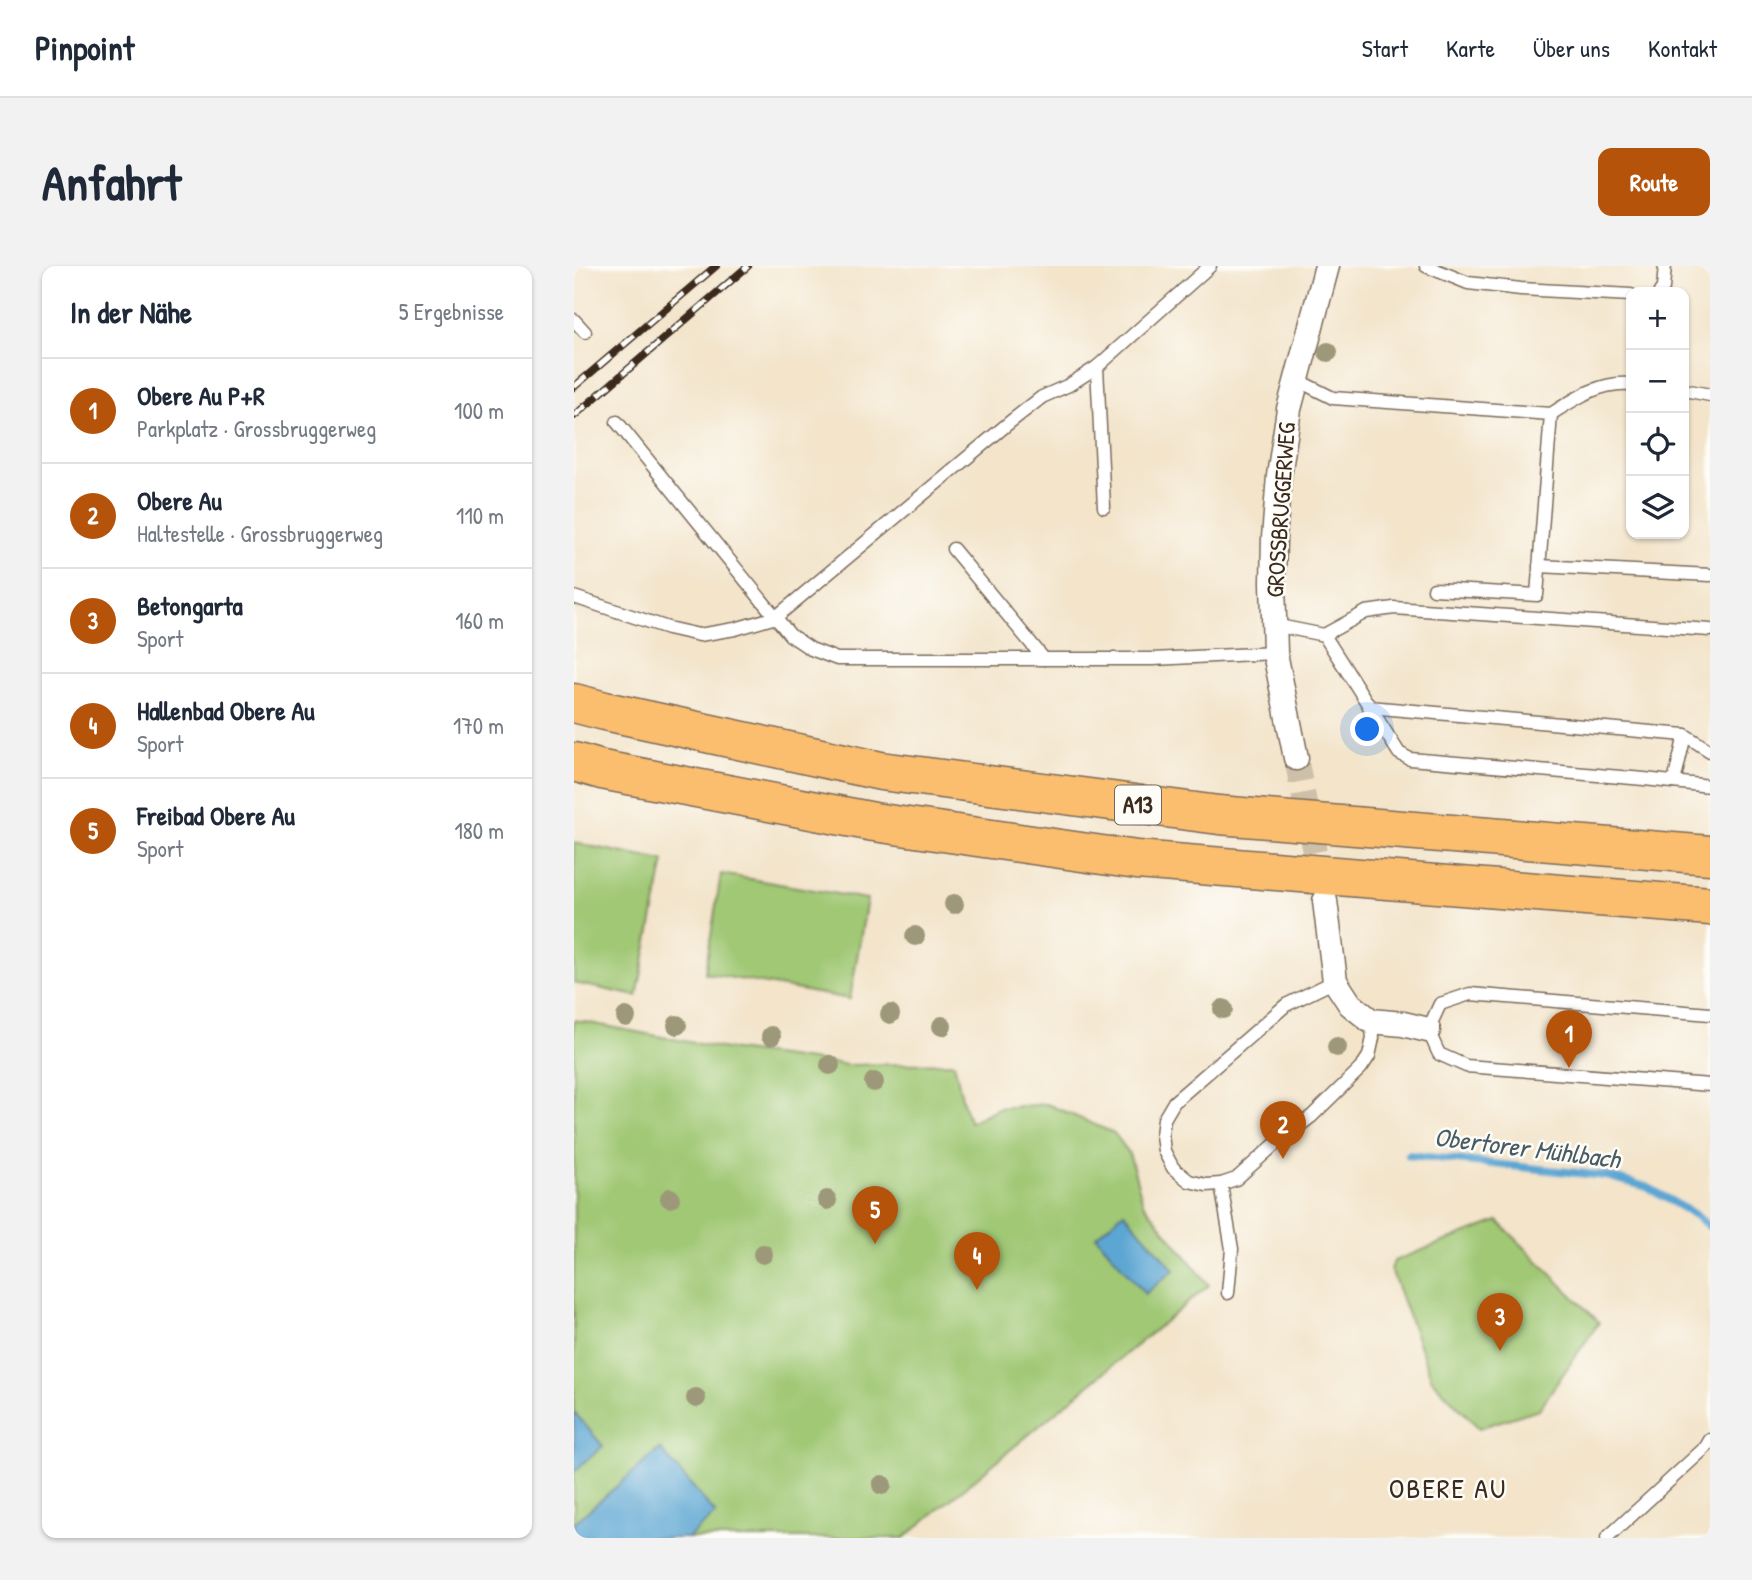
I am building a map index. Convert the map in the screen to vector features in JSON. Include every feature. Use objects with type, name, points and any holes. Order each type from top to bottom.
[{"type":"highway","name":"A13","points":[[574,703],[881,771],[1219,816],[1710,855]]},
{"type":"highway","name":"A13","points":[[574,762],[603,770],[874,822],[1138,860],[1710,905]]},
{"type":"street","name":"GROSSBRUGGERWEG","points":[[1296,758],[1275,653],[1274,538],[1279,476],[1289,409],[1327,266]]},
{"type":"street","points":[[1325,901],[1335,981],[1350,1004],[1371,1021],[1403,1024],[1427,1030]]},
{"type":"lane","points":[[574,597],[668,628],[699,635],[735,629],[776,617],[1021,413],[1042,397],[1069,385],[1097,367],[1210,266]]},
{"type":"lane","points":[[1426,266],[1468,283],[1626,295]]},
{"type":"lane","points":[[1663,287],[1665,266]]},
{"type":"lane","points":[[574,320],[585,332]]},
{"type":"lane","points":[[1097,367],[1104,507]]},
{"type":"lane","points":[[1297,380],[1333,398],[1552,414],[1585,392],[1626,384]]},
{"type":"lane","points":[[1689,391],[1710,395]]},
{"type":"lane","points":[[1434,589],[1536,595],[1552,414]]},
{"type":"lane","points":[[617,422],[789,635],[811,649],[837,659],[1153,659],[1275,653]]},
{"type":"lane","points":[[953,549],[1044,659]]},
{"type":"lane","points":[[1539,566],[1710,575]]},
{"type":"lane","points":[[1274,625],[1324,635],[1366,612],[1394,608],[1710,630]]},
{"type":"lane","points":[[1324,635],[1399,753],[1410,758],[1710,786]]},
{"type":"lane","points":[[1369,706],[1685,735],[1710,751]]},
{"type":"lane","points":[[1674,782],[1685,735]]},
{"type":"lane","points":[[1335,981],[1286,1005],[1174,1102],[1164,1118],[1162,1135],[1164,1151],[1173,1168],[1189,1181],[1206,1185],[1236,1179],[1312,1116],[1361,1068],[1369,1056],[1373,1038],[1371,1021]]},
{"type":"lane","points":[[1710,1013],[1470,994],[1440,1004],[1427,1030],[1439,1055],[1466,1066],[1710,1085]]},
{"type":"lane","points":[[1221,1184],[1231,1249],[1228,1293]]},
{"type":"lane","points":[[1607,1538],[1706,1447],[1710,1440]]},
{"type":"green space","points":[[574,843],[664,861],[637,996],[574,983]]},
{"type":"green space","points":[[721,874],[867,899],[850,999],[705,973]]},
{"type":"green space","points":[[574,1020],[720,1048],[848,1065],[954,1063],[970,1122],[998,1108],[1047,1104],[1114,1133],[1129,1153],[1143,1203],[1209,1285],[904,1538],[574,1538]]},
{"type":"green space","points":[[1498,1221],[1599,1322],[1539,1409],[1479,1428],[1432,1380],[1391,1269],[1394,1261]]},
{"type":"water","points":[[1124,1212],[1174,1270],[1145,1294],[1096,1236]]},
{"type":"water","points":[[574,1412],[603,1446],[574,1472]]},
{"type":"water","points":[[660,1449],[716,1514],[688,1538],[574,1538],[574,1523]]},
{"type":"waterway","name":"Obertorer Mühlbach","points":[[1409,1155],[1606,1176],[1647,1187],[1710,1227]]},
{"type":"tunnel","points":[[1296,758],[1322,887]]},
{"type":"railway","points":[[574,387],[716,266]]},
{"type":"railway","points":[[574,416],[748,266]]},
{"type":"place","name":"Obere Au P+R","points":[[1569,1068]]},
{"type":"place","name":"Obere Au","points":[[1283,1159]]},
{"type":"place","name":"Freibad Obere Au","points":[[875,1244]]},
{"type":"place","name":"Hallenbad Obere Au","points":[[977,1290]]},
{"type":"place","name":"Betongarta","points":[[1500,1351]]},
{"type":"district","name":"OBERE AU","points":[[1448,1488]]}]
